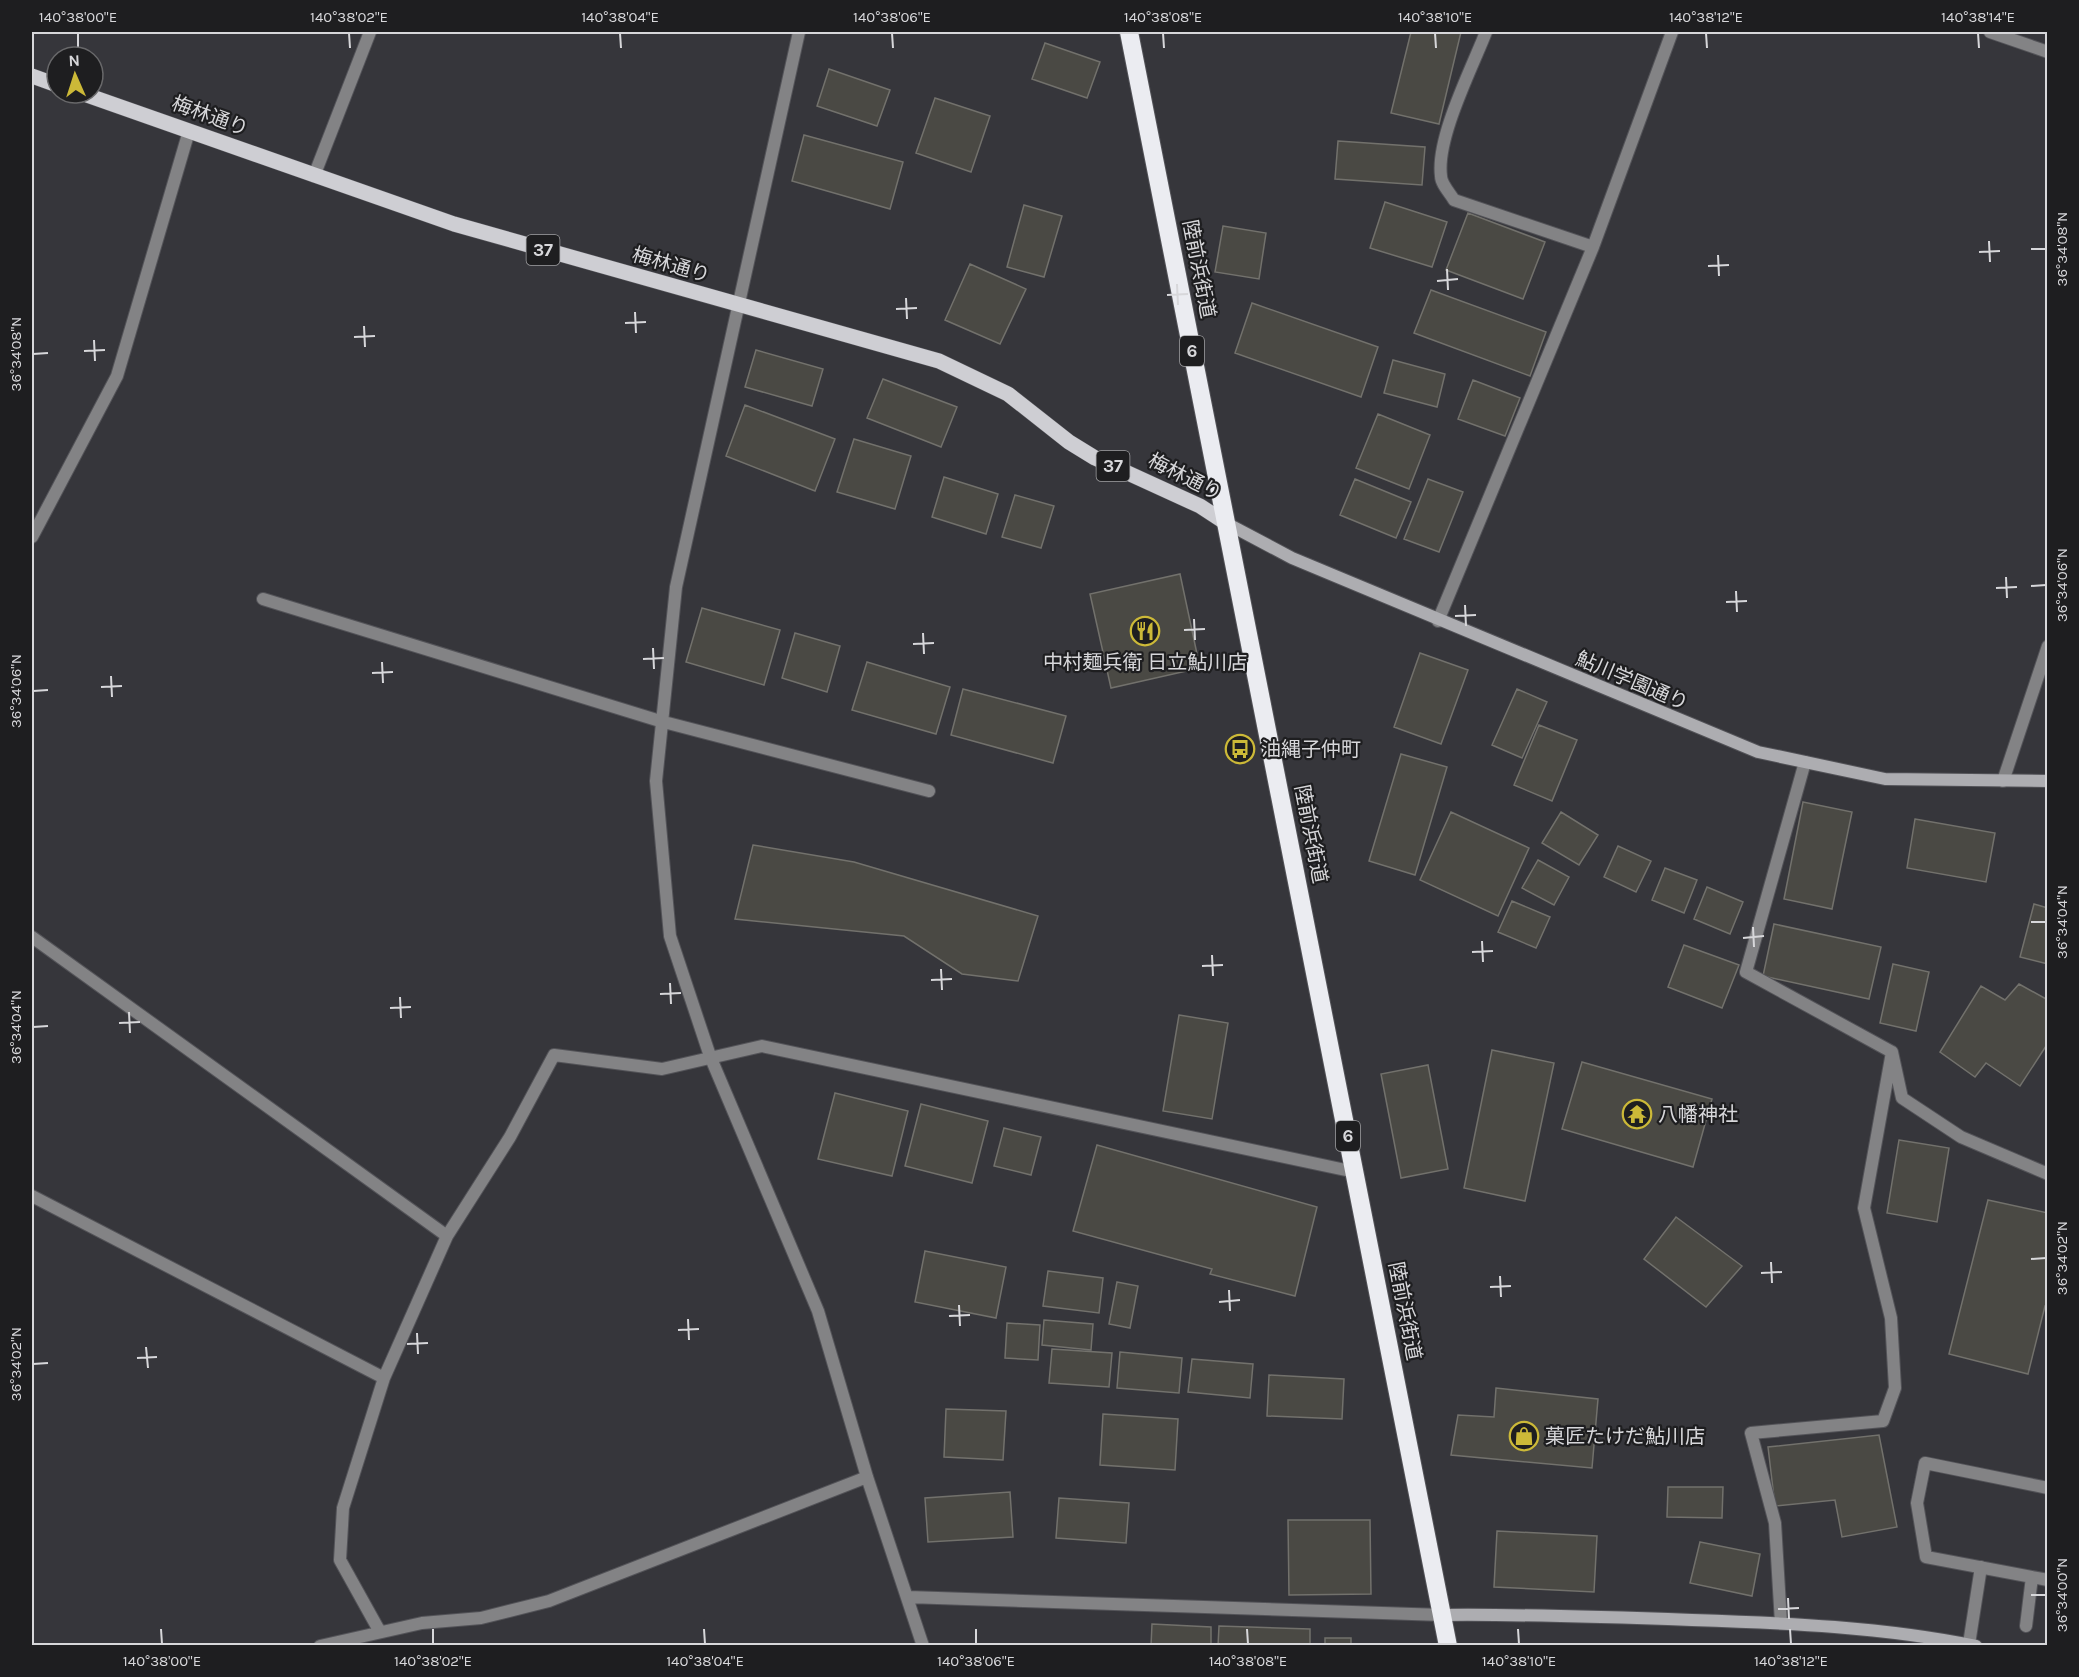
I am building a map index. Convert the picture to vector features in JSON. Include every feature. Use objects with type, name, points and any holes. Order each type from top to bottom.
[{"type":"highway","name":"陸前浜街道","points":[[1129,32],[1449,1646]]},
{"type":"main road","name":"梅林通り","points":[[105,101],[454,224],[740,307],[939,361],[1008,394],[1069,442],[1095,458],[1200,506],[1226,523]]},
{"type":"street","points":[[314,176],[370,32]]},
{"type":"street","points":[[800,32],[676,587],[660,721],[656,781],[670,936],[710,1056],[818,1311],[867,1477],[923,1646]]},
{"type":"street","points":[[1486,32],[1453,116],[1442,151],[1440,178],[1454,200],[1593,248]]},
{"type":"street","points":[[1438,621],[1593,248],[1671,32]]},
{"type":"street","points":[[1990,32],[2048,52]]},
{"type":"street","points":[[32,537],[117,376],[189,131]]},
{"type":"street","name":"鮎川学園通り","points":[[1226,523],[1292,558],[1438,621],[1719,738],[1758,752],[1885,779],[2048,781]]},
{"type":"street","points":[[263,599],[660,721],[929,791]]},
{"type":"street","points":[[2003,781],[2048,646]]},
{"type":"street","points":[[1805,762],[1746,972],[1892,1052],[1902,1098],[1961,1137],[2048,1174]]},
{"type":"street","points":[[32,937],[447,1236]]},
{"type":"street","points":[[380,1632],[340,1560],[343,1508],[384,1377],[447,1236],[510,1137],[554,1055],[662,1069],[710,1056],[762,1046],[1355,1172]]},
{"type":"street","points":[[1781,1623],[1775,1523],[1750,1433],[1883,1421],[1895,1388],[1891,1318],[1864,1208],[1892,1052]]},
{"type":"street","points":[[32,1196],[384,1377]]},
{"type":"street","points":[[2048,1488],[1924,1463],[1917,1503],[1926,1557],[2048,1580]]},
{"type":"street","points":[[320,1646],[422,1623],[482,1618],[549,1601],[867,1477]]},
{"type":"street","points":[[908,1597],[1442,1615],[1527,1614],[1781,1623],[1894,1632],[1973,1645],[1981,1567]]},
{"type":"street","points":[[2026,1626],[2032,1577]]},
{"type":"building","points":[[1411,32],[1461,32],[1439,124],[1391,113]]},
{"type":"building","points":[[1045,43],[1100,62],[1087,98],[1032,79]]},
{"type":"building","points":[[829,69],[890,90],[877,126],[817,106]]},
{"type":"building","points":[[935,98],[990,116],[971,172],[916,153]]},
{"type":"building","points":[[804,135],[903,162],[890,209],[792,181]]},
{"type":"building","points":[[1338,141],[1425,147],[1422,185],[1335,179]]},
{"type":"building","points":[[1385,202],[1447,222],[1432,267],[1370,248]]},
{"type":"building","points":[[1024,205],[1062,216],[1044,277],[1007,267]]},
{"type":"building","points":[[1468,213],[1545,242],[1523,299],[1446,270]]},
{"type":"building","points":[[1223,226],[1266,233],[1259,279],[1215,272]]},
{"type":"building","points":[[970,264],[1026,289],[1000,344],[945,320]]},
{"type":"building","points":[[1431,290],[1546,332],[1530,376],[1414,333]]},
{"type":"building","points":[[1252,303],[1378,347],[1361,397],[1235,353]]},
{"type":"building","points":[[756,350],[823,369],[812,406],[745,387]]},
{"type":"building","points":[[1393,360],[1445,374],[1437,407],[1384,393]]},
{"type":"building","points":[[883,379],[957,407],[941,447],[867,418]]},
{"type":"building","points":[[1473,380],[1520,398],[1505,436],[1458,419]]},
{"type":"building","points":[[745,405],[835,439],[815,491],[726,456]]},
{"type":"building","points":[[1378,414],[1430,435],[1409,489],[1356,468]]},
{"type":"building","points":[[854,439],[911,456],[895,509],[837,492]]},
{"type":"building","points":[[944,477],[998,494],[986,534],[932,517]]},
{"type":"building","points":[[1355,479],[1411,502],[1396,538],[1340,515]]},
{"type":"building","points":[[1428,479],[1463,492],[1439,552],[1404,539]]},
{"type":"building","points":[[1015,495],[1054,506],[1041,548],[1002,537]]},
{"type":"building","name":"中村麺兵衛 日立鮎川店","points":[[1180,574],[1200,668],[1111,688],[1090,594]]},
{"type":"building","points":[[702,608],[780,630],[764,685],[686,662]]},
{"type":"building","points":[[795,633],[840,646],[827,692],[782,678]]},
{"type":"building","points":[[1420,653],[1468,670],[1441,744],[1394,727]]},
{"type":"building","points":[[867,662],[950,687],[936,734],[852,710]]},
{"type":"building","points":[[963,689],[1066,716],[1053,763],[951,735]]},
{"type":"building","points":[[1517,689],[1547,702],[1522,758],[1492,745]]},
{"type":"building","points":[[1539,725],[1577,740],[1552,801],[1514,785]]},
{"type":"building","points":[[1401,754],[1447,767],[1415,875],[1369,861]]},
{"type":"building","points":[[1803,802],[1852,812],[1832,909],[1784,899]]},
{"type":"building","points":[[1451,812],[1529,848],[1498,916],[1420,880]]},
{"type":"building","points":[[1561,812],[1598,835],[1579,865],[1542,843]]},
{"type":"building","points":[[1915,819],[1995,833],[1986,882],[1907,868]]},
{"type":"building","points":[[753,845],[854,862],[1038,916],[1018,981],[962,974],[904,936],[735,919]]},
{"type":"building","points":[[1618,846],[1651,861],[1636,892],[1604,877]]},
{"type":"building","points":[[1538,860],[1569,877],[1554,905],[1522,888]]},
{"type":"building","points":[[1665,868],[1697,880],[1684,913],[1652,900]]},
{"type":"building","points":[[1707,887],[1743,902],[1730,934],[1694,919]]},
{"type":"building","points":[[1512,901],[1550,917],[1536,948],[1498,932]]},
{"type":"building","points":[[2034,904],[2048,908],[2048,964],[2020,957]]},
{"type":"building","points":[[1774,924],[1881,947],[1869,999],[1763,976]]},
{"type":"building","points":[[1684,945],[1739,965],[1722,1008],[1668,987]]},
{"type":"building","points":[[1893,964],[1929,972],[1916,1031],[1880,1023]]},
{"type":"building","points":[[2019,984],[2048,1000],[2048,1043],[2020,1086],[1986,1063],[1975,1077],[1940,1052],[1981,986],[2005,1000]]},
{"type":"building","points":[[1179,1015],[1228,1023],[1212,1119],[1163,1111]]},
{"type":"building","points":[[1492,1050],[1554,1063],[1525,1201],[1464,1188]]},
{"type":"building","name":"八幡神社","points":[[1582,1062],[1712,1099],[1693,1167],[1562,1129]]},
{"type":"building","points":[[1428,1065],[1448,1169],[1401,1178],[1381,1074]]},
{"type":"building","points":[[835,1093],[908,1111],[892,1176],[818,1159]]},
{"type":"building","points":[[921,1104],[988,1121],[972,1183],[905,1166]]},
{"type":"building","points":[[1004,1128],[1041,1137],[1031,1175],[994,1166]]},
{"type":"building","points":[[1899,1140],[1949,1148],[1937,1222],[1887,1213]]},
{"type":"building","points":[[1097,1145],[1317,1207],[1295,1296],[1210,1274],[1212,1269],[1073,1231]]},
{"type":"building","points":[[1988,1200],[2048,1213],[2048,1307],[2045,1306],[2028,1374],[1949,1354]]},
{"type":"building","points":[[1676,1217],[1742,1266],[1706,1307],[1644,1259]]},
{"type":"building","points":[[925,1251],[1006,1267],[996,1318],[915,1302]]},
{"type":"building","points":[[1048,1271],[1103,1278],[1099,1313],[1043,1306]]},
{"type":"building","points":[[1117,1282],[1138,1286],[1130,1328],[1109,1324]]},
{"type":"building","points":[[1044,1320],[1093,1324],[1091,1350],[1042,1345]]},
{"type":"building","points":[[1007,1323],[1040,1325],[1038,1360],[1005,1358]]},
{"type":"building","points":[[1052,1349],[1112,1353],[1109,1387],[1049,1383]]},
{"type":"building","points":[[1120,1352],[1182,1358],[1179,1393],[1117,1388]]},
{"type":"building","points":[[1192,1359],[1253,1364],[1250,1398],[1188,1392]]},
{"type":"building","points":[[1269,1375],[1344,1379],[1342,1419],[1267,1416]]},
{"type":"building","name":"菓匠たけだ鮎川店","points":[[1496,1388],[1598,1399],[1592,1468],[1451,1455],[1458,1415],[1494,1417]]},
{"type":"building","points":[[946,1409],[1006,1411],[1003,1460],[944,1457]]},
{"type":"building","points":[[1103,1414],[1178,1419],[1175,1470],[1100,1465]]},
{"type":"building","points":[[1879,1435],[1897,1527],[1842,1537],[1835,1500],[1775,1506],[1768,1447]]},
{"type":"building","points":[[1668,1487],[1723,1487],[1722,1518],[1667,1517]]},
{"type":"building","points":[[1010,1492],[1013,1537],[928,1542],[925,1498]]},
{"type":"building","points":[[1059,1498],[1129,1503],[1126,1543],[1056,1538]]},
{"type":"building","points":[[1288,1520],[1370,1520],[1371,1594],[1289,1595]]},
{"type":"building","points":[[1497,1531],[1597,1536],[1594,1592],[1494,1587]]},
{"type":"building","points":[[1700,1542],[1760,1554],[1752,1596],[1690,1583]]},
{"type":"building","points":[[1152,1624],[1211,1627],[1211,1646],[1151,1646]]},
{"type":"building","points":[[1219,1626],[1310,1629],[1310,1646],[1218,1646]]},
{"type":"building","points":[[1325,1638],[1351,1638],[1351,1646],[1325,1646]]},
{"type":"place","name":"中村麺兵衛 日立鮎川店","points":[[1145,631]]},
{"type":"place","name":"油縄子仲町","points":[[1240,749]]},
{"type":"place","name":"八幡神社","points":[[1637,1114]]},
{"type":"place","name":"菓匠たけだ鮎川店","points":[[1524,1436]]}]
